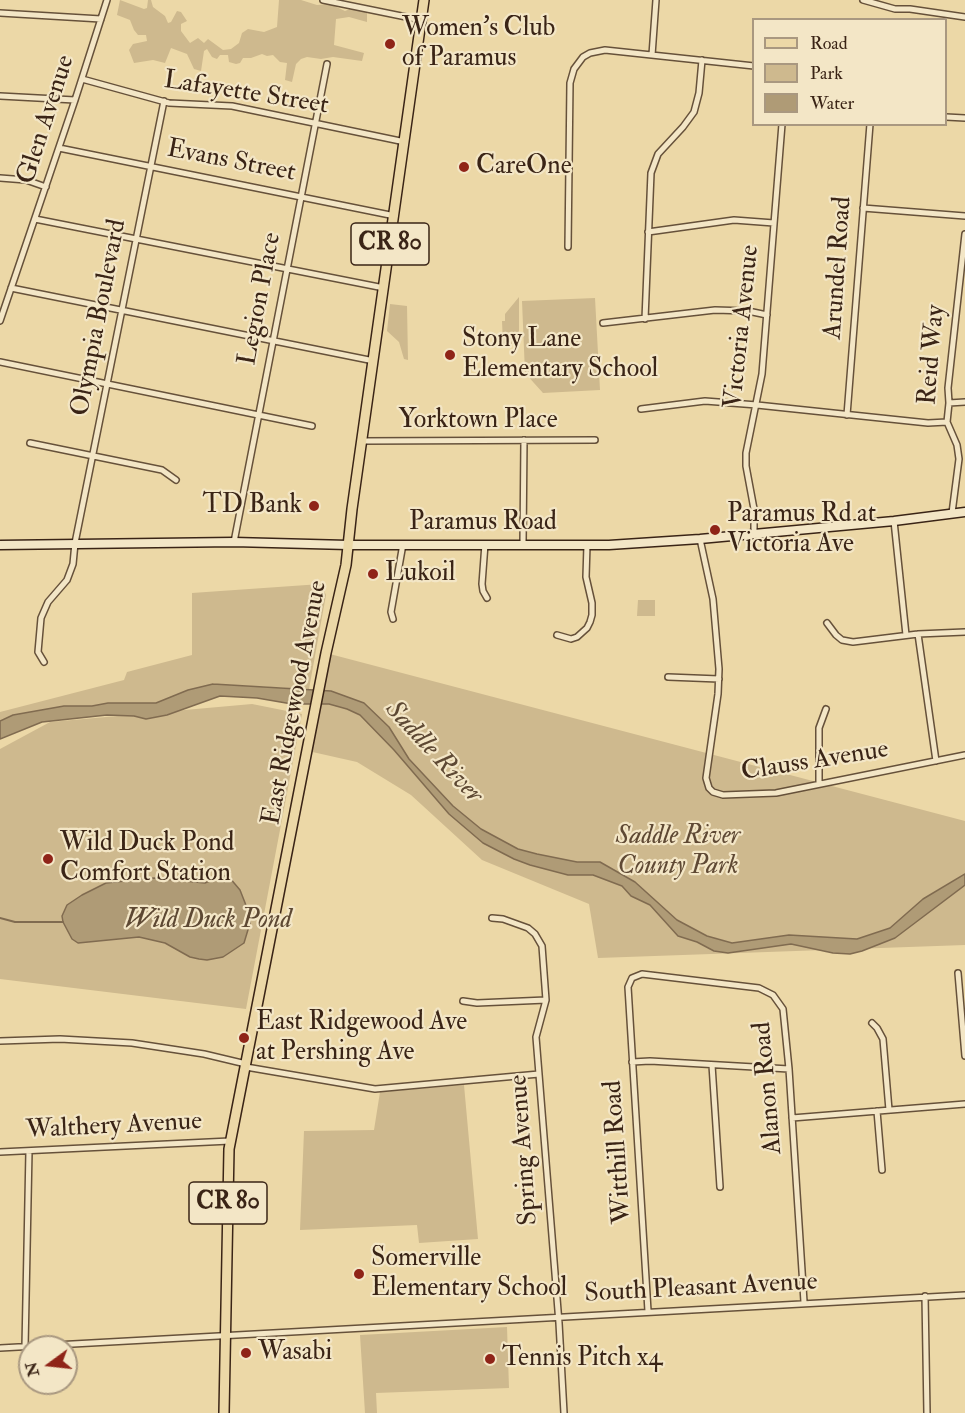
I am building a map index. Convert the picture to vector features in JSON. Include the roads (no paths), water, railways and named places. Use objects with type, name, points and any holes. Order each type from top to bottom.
[{"type":"main road","name":"East Ridgewood Avenue","points":[[224,1413],[230,1142],[346,565],[424,0]]},
{"type":"main road","name":"Paramus Road","points":[[0,545],[234,542],[348,545],[523,543],[587,545],[700,539],[965,512]]},
{"type":"street","name":"Glen Avenue","points":[[0,321],[107,0]]},
{"type":"street","points":[[323,0],[421,20]]},
{"type":"street","points":[[652,55],[656,0]]},
{"type":"street","points":[[863,0],[895,9],[965,17]]},
{"type":"street","points":[[0,13],[101,19]]},
{"type":"street","points":[[568,248],[570,83],[574,69],[583,57],[597,51],[752,66]]},
{"type":"street","points":[[645,319],[650,180],[654,163],[664,145],[683,127],[694,112],[699,93],[702,60]]},
{"type":"street","name":"Legion Place","points":[[234,542],[327,64]]},
{"type":"street","name":"Lafayette Street","points":[[82,79],[164,101],[232,106],[405,142]]},
{"type":"street","points":[[0,96],[75,100]]},
{"type":"street","name":"Olympia Boulevard","points":[[44,662],[38,652],[41,618],[48,602],[71,573],[75,543],[164,101]]},
{"type":"street","points":[[947,117],[965,118]]},
{"type":"street","name":"Victoria Avenue","points":[[754,533],[754,509],[746,466],[762,374],[782,126]]},
{"type":"street","name":"Arundel Road","points":[[847,415],[870,126]]},
{"type":"street","name":"Evans Street","points":[[59,148],[394,216]]},
{"type":"street","points":[[0,178],[26,180],[46,187]]},
{"type":"street","points":[[863,208],[965,216]]},
{"type":"street","points":[[35,219],[384,288]]},
{"type":"street","points":[[648,232],[725,220],[774,223]]},
{"type":"street","name":"Reid Way","points":[[952,513],[959,452],[947,422],[948,388],[965,234]]},
{"type":"street","points":[[11,288],[374,361]]},
{"type":"street","points":[[603,323],[716,310],[748,311],[767,315]]},
{"type":"street","points":[[0,362],[312,426]]},
{"type":"street","points":[[641,409],[705,401],[928,423],[947,422]]},
{"type":"street","points":[[949,403],[965,402]]},
{"type":"street","points":[[523,543],[524,440]]},
{"type":"street","name":"Yorktown Place","points":[[362,441],[594,440]]},
{"type":"street","points":[[30,443],[162,470],[176,480]]},
{"type":"street","points":[[894,521],[906,635]]},
{"type":"street","name":"Clauss Avenue","points":[[700,539],[713,598],[719,679],[706,778],[709,788],[723,795],[776,793],[965,755]]},
{"type":"street","points":[[393,620],[391,612],[404,544]]},
{"type":"street","points":[[485,544],[482,584],[487,598]]},
{"type":"street","points":[[557,635],[571,639],[577,637],[590,622],[592,615],[586,577],[587,545]]},
{"type":"street","points":[[827,623],[836,635],[843,640],[853,642],[906,635],[965,632]]},
{"type":"street","points":[[918,634],[936,761]]},
{"type":"street","points":[[668,677],[719,679]]},
{"type":"street","points":[[819,784],[819,728],[826,709]]},
{"type":"street","name":"Spring Avenue","points":[[492,918],[503,919],[528,928],[539,939],[546,1000],[536,1037],[559,1317],[564,1413]]},
{"type":"street","points":[[958,973],[965,1056]]},
{"type":"street","name":"Alanon Road","points":[[628,990],[632,978],[642,974],[752,986],[766,990],[779,1001],[786,1016],[804,1302]]},
{"type":"street","name":"Witthill Road","points":[[628,990],[648,1311]]},
{"type":"street","points":[[463,1001],[477,1004],[546,1000]]},
{"type":"street","points":[[872,1023],[883,1039],[889,1110]]},
{"type":"street","points":[[0,1041],[60,1039],[132,1043],[375,1089],[539,1074]]},
{"type":"street","points":[[633,1062],[789,1069]]},
{"type":"street","points":[[712,1065],[720,1187]]},
{"type":"street","points":[[792,1118],[965,1104]]},
{"type":"street","points":[[878,1111],[882,1170]]},
{"type":"street","name":"Walthery Avenue","points":[[0,1152],[230,1142]]},
{"type":"street","points":[[25,1335],[29,1151]]},
{"type":"street","name":"South Pleasant Avenue","points":[[78,1344],[804,1302],[965,1295]]},
{"type":"street","points":[[925,1296],[927,1413]]},
{"type":"street","name":"South Pleasant Avenue","points":[[0,1348],[18,1347]]},
{"type":"water","points":[[213,684],[331,691],[364,703],[389,727],[409,759],[453,806],[481,829],[518,849],[577,862],[600,862],[635,882],[677,920],[707,936],[732,943],[789,935],[857,939],[890,928],[923,899],[965,874],[965,885],[895,938],[862,951],[850,954],[833,953],[791,944],[728,953],[714,951],[678,936],[650,905],[631,896],[622,886],[593,875],[568,875],[530,865],[483,843],[449,814],[394,750],[360,715],[347,709],[329,704],[292,704],[257,698],[220,696],[167,715],[146,719],[107,715],[42,722],[0,739],[0,721],[13,715],[64,706],[156,703],[188,690]]},
{"type":"water","name":"Wild Duck Pond","points":[[222,875],[229,877],[240,890],[249,913],[250,923],[244,943],[223,957],[207,960],[190,957],[165,943],[139,937],[78,943],[72,939],[63,922],[62,916],[67,905],[106,883],[154,878],[205,883]]},
{"type":"waterway","points":[[0,918],[15,922],[63,922]]},
{"type":"place","name":"Women's Club of Paramus","points":[[390,44]]},
{"type":"place","name":"CareOne","points":[[464,167]]},
{"type":"place","name":"Stony Lane Elementary School","points":[[450,355]]},
{"type":"place","name":"TD Bank","points":[[314,506]]},
{"type":"place","name":"Paramus Rd at Victoria Ave","points":[[715,530]]},
{"type":"place","name":"Lukoil","points":[[373,574]]},
{"type":"place","name":"Wild Duck Pond Comfort Station","points":[[48,859]]},
{"type":"place","name":"East Ridgewood Ave at Pershing Ave","points":[[244,1038]]},
{"type":"place","name":"Somerville Elementary School","points":[[359,1274]]},
{"type":"place","name":"Wasabi","points":[[246,1353]]},
{"type":"place","name":"Tennis Pitch x4","points":[[490,1359]]},
{"type":"water label","name":"Saddle River","points":[[433,753]]},
{"type":"park label","name":"Saddle River County Park","points":[[678,852]]}]
